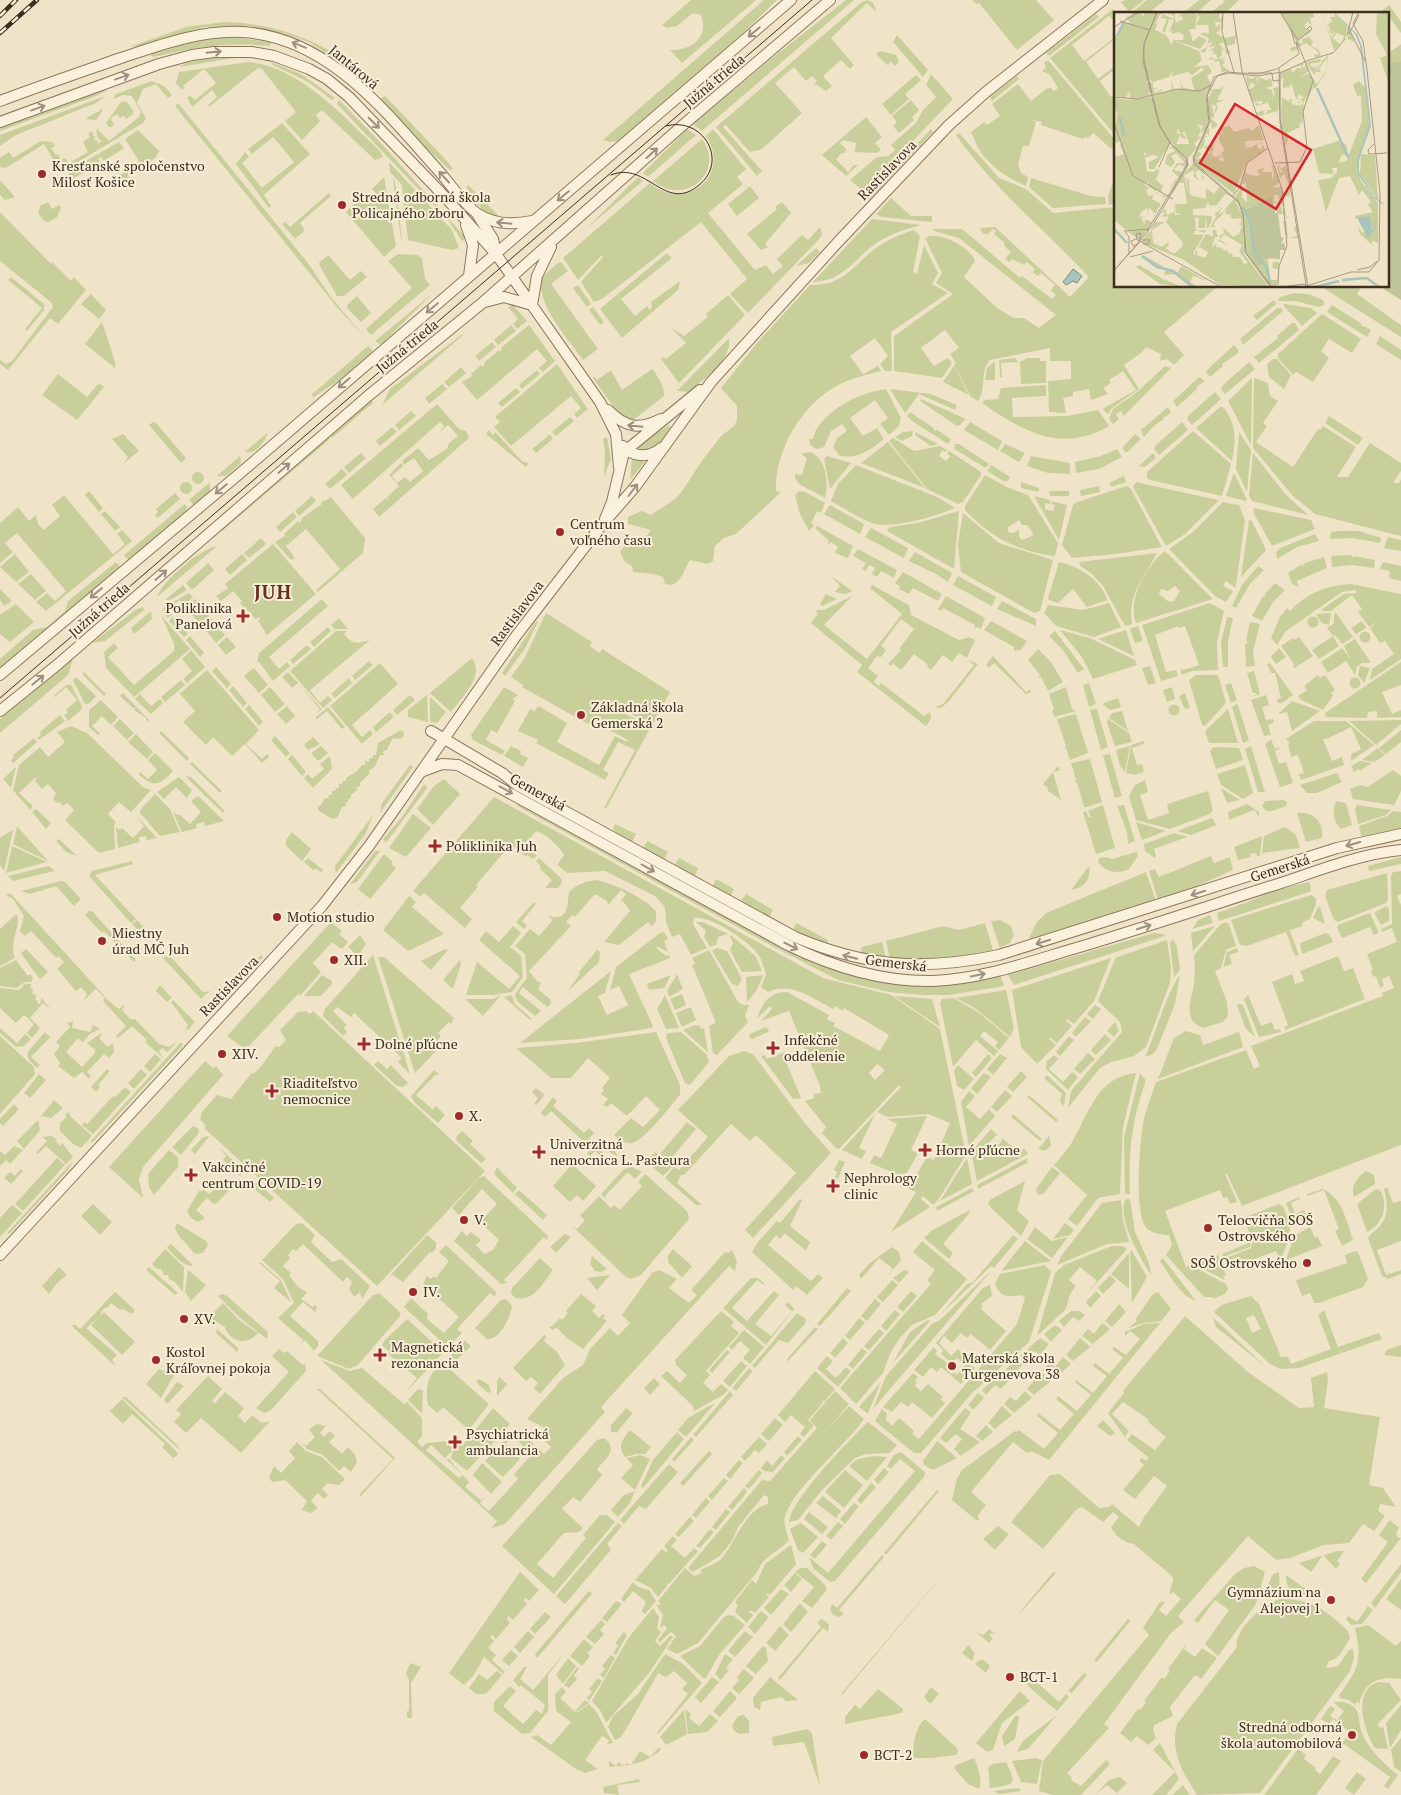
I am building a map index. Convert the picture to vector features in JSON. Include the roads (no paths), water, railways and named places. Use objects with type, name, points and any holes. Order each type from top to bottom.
[{"type":"street","name":"Južná trieda","points":[[0,675],[792,0]]},
{"type":"street","name":"Južná trieda","points":[[0,711],[57,665],[368,396],[481,304],[684,125],[830,0]]},
{"type":"street","name":"Rastislavova","points":[[0,1255],[314,914],[369,846],[446,739],[516,636],[601,526],[624,501],[711,382],[831,249],[949,125],[986,92],[1103,0]]},
{"type":"street","name":"Jantárová","points":[[0,101],[115,60],[191,37],[232,32],[274,37],[310,50],[332,63],[359,87],[415,144],[476,213],[505,224],[534,221]]},
{"type":"street","name":"Jantárová","points":[[0,122],[151,67],[192,55],[214,52],[252,52],[291,62],[327,79],[348,97],[458,211],[496,254]]},
{"type":"street","name":"Jantárová","points":[[458,211],[467,226],[473,245],[469,276]]},
{"type":"street","points":[[476,213],[494,239],[496,254]]},
{"type":"street","points":[[481,304],[504,297],[532,305],[542,263],[558,237]]},
{"type":"street","name":"Rastislavova","points":[[496,254],[600,402],[626,449],[635,455],[647,455],[659,450],[668,442]]},
{"type":"street","name":"Rastislavova","points":[[601,526],[612,502],[619,467],[626,449],[653,430],[711,382]]},
{"type":"street","name":"Rastislavova","points":[[600,402],[622,422],[636,428],[652,424],[675,411]]},
{"type":"street","name":"Rastislavova","points":[[616,434],[619,467]]},
{"type":"street","name":"Rastislavova","points":[[431,731],[442,732],[459,720]]},
{"type":"street","name":"Rastislavova","points":[[459,720],[454,734],[463,767]]},
{"type":"street","name":"Gemerská","points":[[459,720],[459,738],[470,754]]},
{"type":"street","points":[[431,731],[439,739],[439,748],[456,746]]},
{"type":"street","name":"Gemerská","points":[[431,731],[470,754],[517,786],[795,937],[845,956],[901,966],[952,963],[1006,952],[1337,848],[1401,834]]},
{"type":"street","name":"Gemerská","points":[[422,771],[447,763],[463,767],[815,958],[862,974],[910,980],[933,981],[969,977],[1023,965],[1334,866],[1401,850]]},
{"type":"water","points":[[1073,269],[1082,276],[1077,283],[1073,281],[1066,285],[1063,282]]},
{"type":"tram line","points":[[0,698],[812,0]]},
{"type":"tram line","points":[[611,175],[624,172],[635,174],[666,191],[676,194],[687,192],[699,185],[708,175],[712,164],[708,143],[701,134],[691,128],[679,125],[666,126]]},
{"type":"railway","points":[[0,16],[16,0]]},
{"type":"railway","points":[[0,33],[37,0]]},
{"type":"place","name":"Kresťanské spoločenstvo Milosť Košice","points":[[42,174]]},
{"type":"place","name":"Stredná odborná škola Policajného zboru","points":[[342,205]]},
{"type":"place","name":"Centrum voľného času","points":[[560,532]]},
{"type":"place","name":"Poliklinika Panelová","points":[[243,616]]},
{"type":"place","name":"Základná škola Gemerská 2","points":[[581,715]]},
{"type":"place","name":"Poliklinika Juh","points":[[435,846]]},
{"type":"place","name":"Motion studio","points":[[277,917]]},
{"type":"place","name":"Miestny úrad MČ Juh","points":[[102,941]]},
{"type":"place","name":"XII.","points":[[334,960]]},
{"type":"place","name":"Dolné pľúcne","points":[[364,1044]]},
{"type":"place","name":"Infekčné oddelenie","points":[[773,1048]]},
{"type":"place","name":"XIV.","points":[[222,1054]]},
{"type":"place","name":"Riaditeľstvo nemocnice","points":[[272,1091]]},
{"type":"place","name":"X.","points":[[459,1116]]},
{"type":"place","name":"Horné pľúcne","points":[[925,1150]]},
{"type":"place","name":"Univerzitná nemocnica L. Pasteura","points":[[539,1152]]},
{"type":"place","name":"Vakcinčné centrum COVID-19","points":[[191,1175]]},
{"type":"place","name":"Nephrology clinic","points":[[833,1186]]},
{"type":"place","name":"V.","points":[[464,1220]]},
{"type":"place","name":"Telocvičňa SOŠ Ostrovského","points":[[1208,1228]]},
{"type":"place","name":"SOŠ Ostrovského","points":[[1307,1263]]},
{"type":"place","name":"IV.","points":[[413,1292]]},
{"type":"place","name":"XV.","points":[[184,1319]]},
{"type":"place","name":"Magnetická rezonancia","points":[[380,1355]]},
{"type":"place","name":"Kostol Kráľovnej pokoja","points":[[156,1360]]},
{"type":"place","name":"Materská škola Turgenevova 38","points":[[952,1366]]},
{"type":"place","name":"Psychiatrická ambulancia","points":[[455,1442]]},
{"type":"place","name":"Gymnázium na Alejovej 1","points":[[1331,1600]]},
{"type":"place","name":"BCT-1","points":[[1010,1677]]},
{"type":"place","name":"Stredná odborná škola automobilová","points":[[1352,1735]]},
{"type":"place","name":"BCT-2","points":[[864,1755]]},
{"type":"district","name":"JUH","points":[[273,592]]}]
